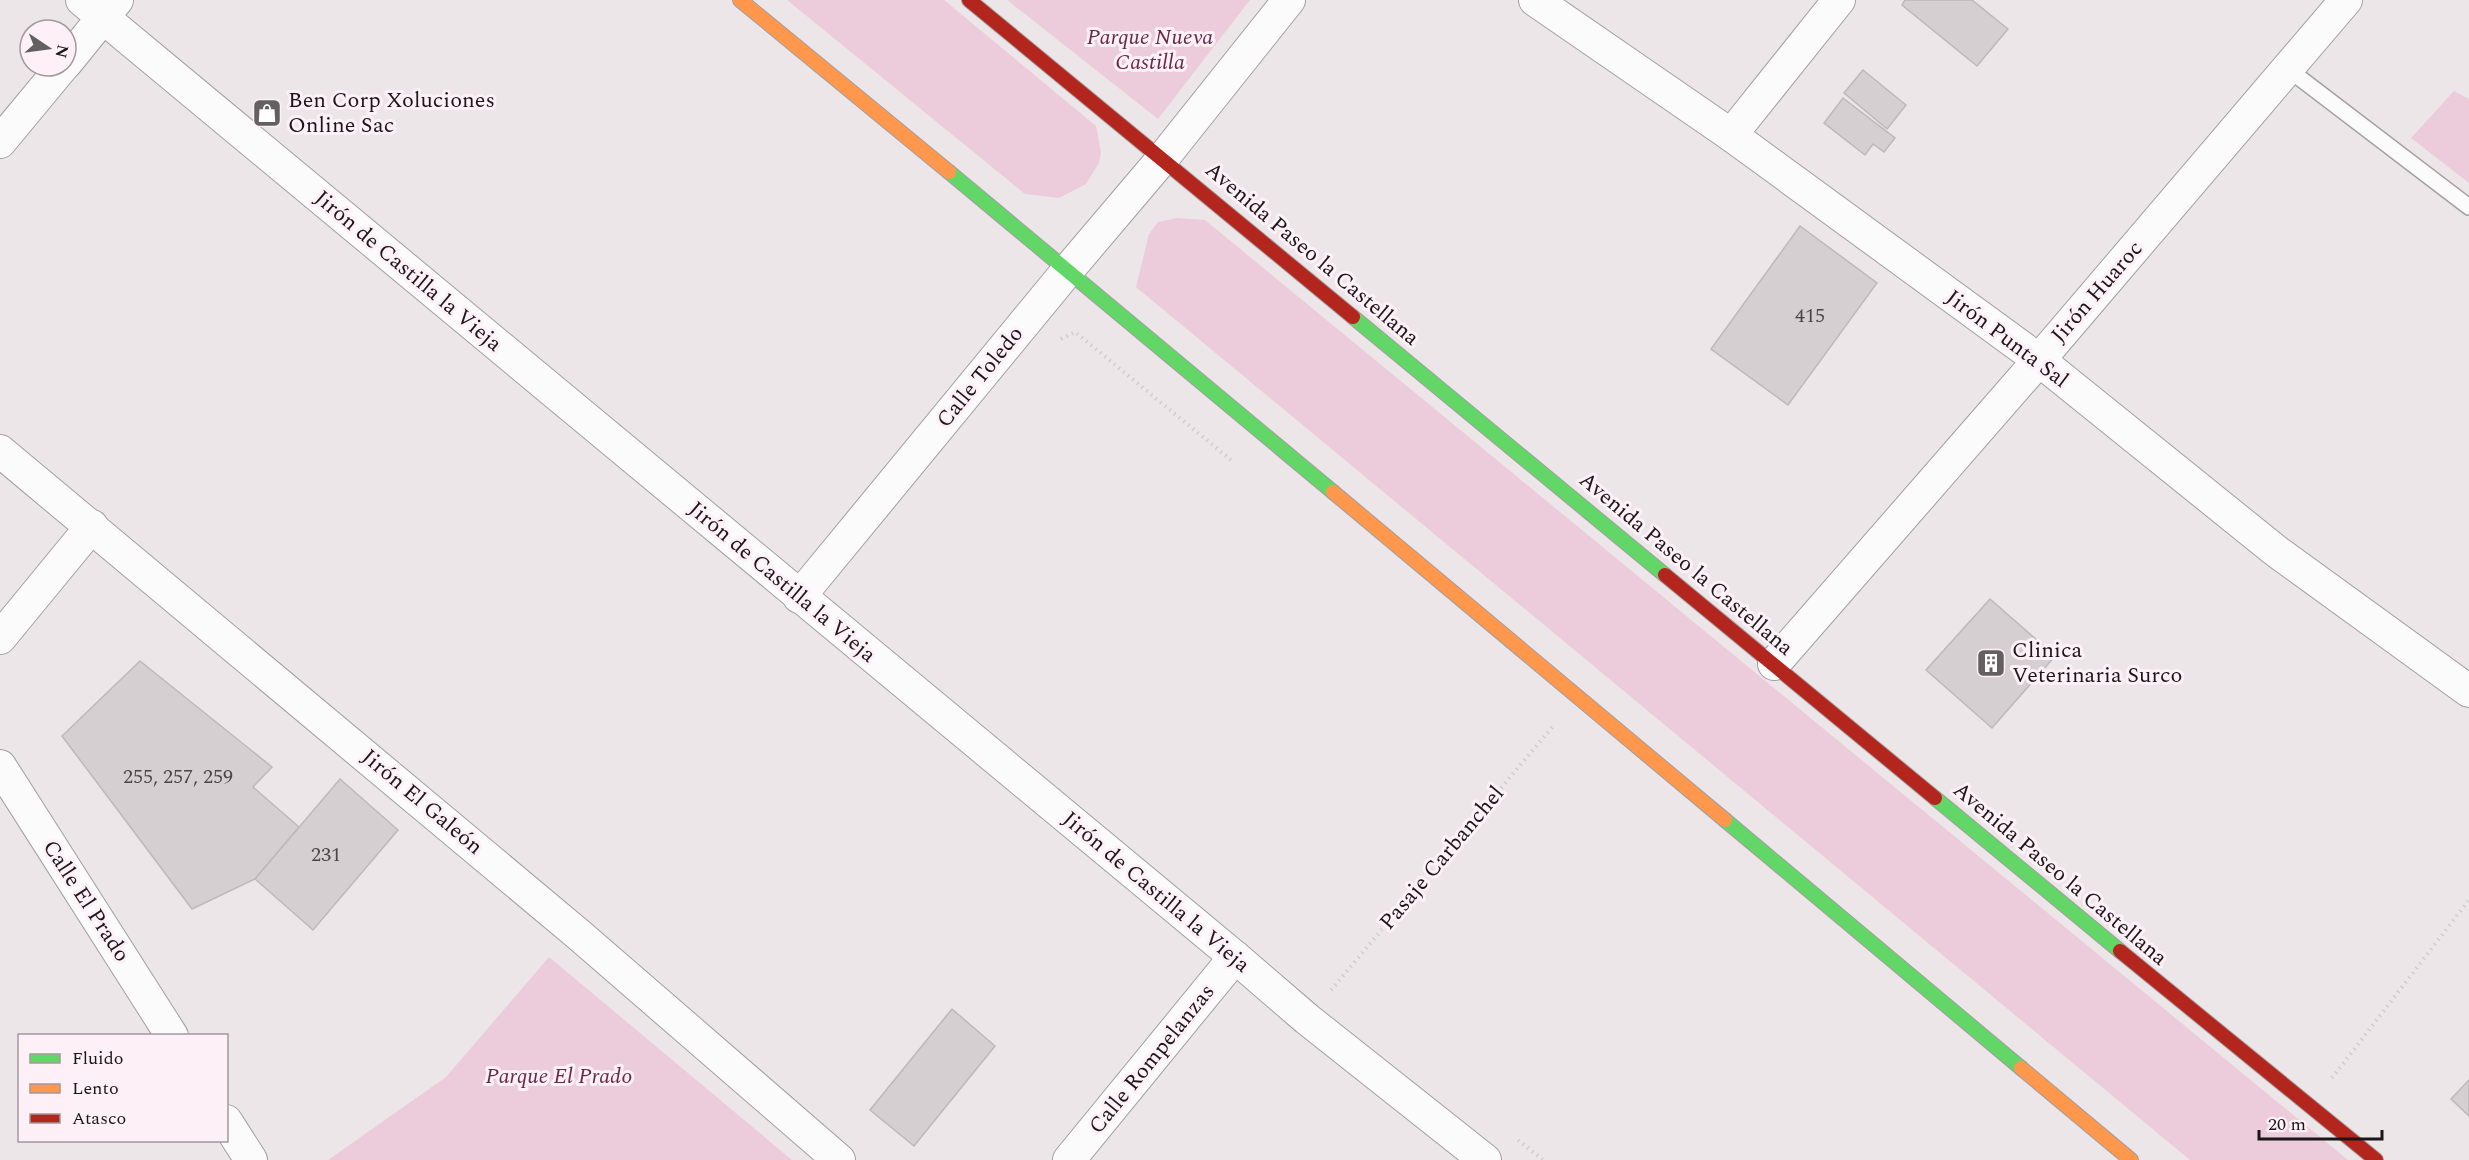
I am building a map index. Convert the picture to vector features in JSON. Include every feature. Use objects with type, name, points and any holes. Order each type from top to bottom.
[{"type":"main road","points":[[740,0],[1068,270],[2131,1160]]},
{"type":"main road","name":"Avenida Paseo la Castellana","points":[[969,0],[2376,1160]]},
{"type":"street","name":"Calle Toledo","points":[[799,597],[1163,158],[1289,0]]},
{"type":"street","name":"Jirón Punta Sal","points":[[1535,0],[1731,135],[2039,360],[2276,551],[2469,691]]},
{"type":"street","points":[[1731,135],[1839,0]]},
{"type":"street","name":"Jirón Huaroc","points":[[1774,664],[2039,360],[2346,0]]},
{"type":"street","points":[[78,43],[101,6]]},
{"type":"street","name":"Jirón de Castilla la Vieja","points":[[101,6],[799,597],[1307,1019],[1485,1160]]},
{"type":"street","points":[[0,142],[53,78]]},
{"type":"street","name":"Jirón El Galeón","points":[[0,451],[578,934],[838,1160]]},
{"type":"street","points":[[0,638],[92,526]]},
{"type":"street","name":"Calle El Prado","points":[[0,766],[171,1034]]},
{"type":"street","name":"Calle Rompelanzas","points":[[1069,1160],[1235,957]]},
{"type":"street","points":[[228,1124],[251,1160]]},
{"type":"lane","points":[[2288,69],[2469,207]]},
{"type":"path","name":"Pasaje Carbanchel","points":[[1307,1019],[1577,696]]},
{"type":"path","points":[[2309,1107],[2469,900]]},
{"type":"green space","points":[[787,0],[944,0],[1096,126],[1101,152],[1099,163],[1086,184],[1059,198],[1025,194]]},
{"type":"green space","name":"Parque Nueva Castilla","points":[[1007,0],[1250,0],[1158,119]]},
{"type":"green space","points":[[2454,91],[2469,99],[2469,183],[2411,138]]},
{"type":"green space","points":[[1177,218],[1205,220],[2348,1160],[2190,1160],[1136,287],[1149,234],[1158,222]]},
{"type":"green space","name":"Parque El Prado","points":[[549,957],[792,1160],[328,1160],[446,1077]]},
{"type":"building","points":[[1905,0],[1972,0],[2008,29],[1977,66],[1902,5]]},
{"type":"building","points":[[1863,70],[1906,105],[1887,129],[1844,93]]},
{"type":"building","points":[[1843,98],[1895,138],[1884,152],[1873,144],[1865,155],[1824,123]]},
{"type":"building","points":[[1800,226],[1877,283],[1788,405],[1711,349]]},
{"type":"building","name":"Clinica Veterinaria Surco","points":[[1990,599],[2055,656],[1992,728],[1926,670]]},
{"type":"building","points":[[140,661],[272,767],[253,787],[299,827],[255,879],[192,909],[62,736]]},
{"type":"building","points":[[340,779],[398,830],[313,930],[255,879]]},
{"type":"building","points":[[952,1009],[995,1046],[914,1146],[870,1110]]},
{"type":"building","points":[[2469,1080],[2469,1116],[2451,1099]]},
{"type":"traffic: fast","points":[[949,172],[1333,492]]},
{"type":"traffic: fast","points":[[1353,317],[1665,575]]},
{"type":"traffic: fast","points":[[1935,798],[2120,951]]},
{"type":"traffic: fast","points":[[1725,820],[2021,1068]]},
{"type":"traffic: slow","points":[[740,0],[949,172]]},
{"type":"traffic: slow","points":[[1333,492],[1725,820]]},
{"type":"traffic: slow","points":[[2021,1068],[2131,1160]]},
{"type":"traffic: jam","points":[[969,0],[1353,317]]},
{"type":"traffic: jam","points":[[1665,575],[1935,798]]},
{"type":"traffic: jam","points":[[2120,951],[2376,1160]]},
{"type":"place","name":"Ben Corp Xoluciones Online Sac","points":[[267,113]]},
{"type":"place","name":"Clinica Veterinaria Surco","points":[[1991,663]]}]
